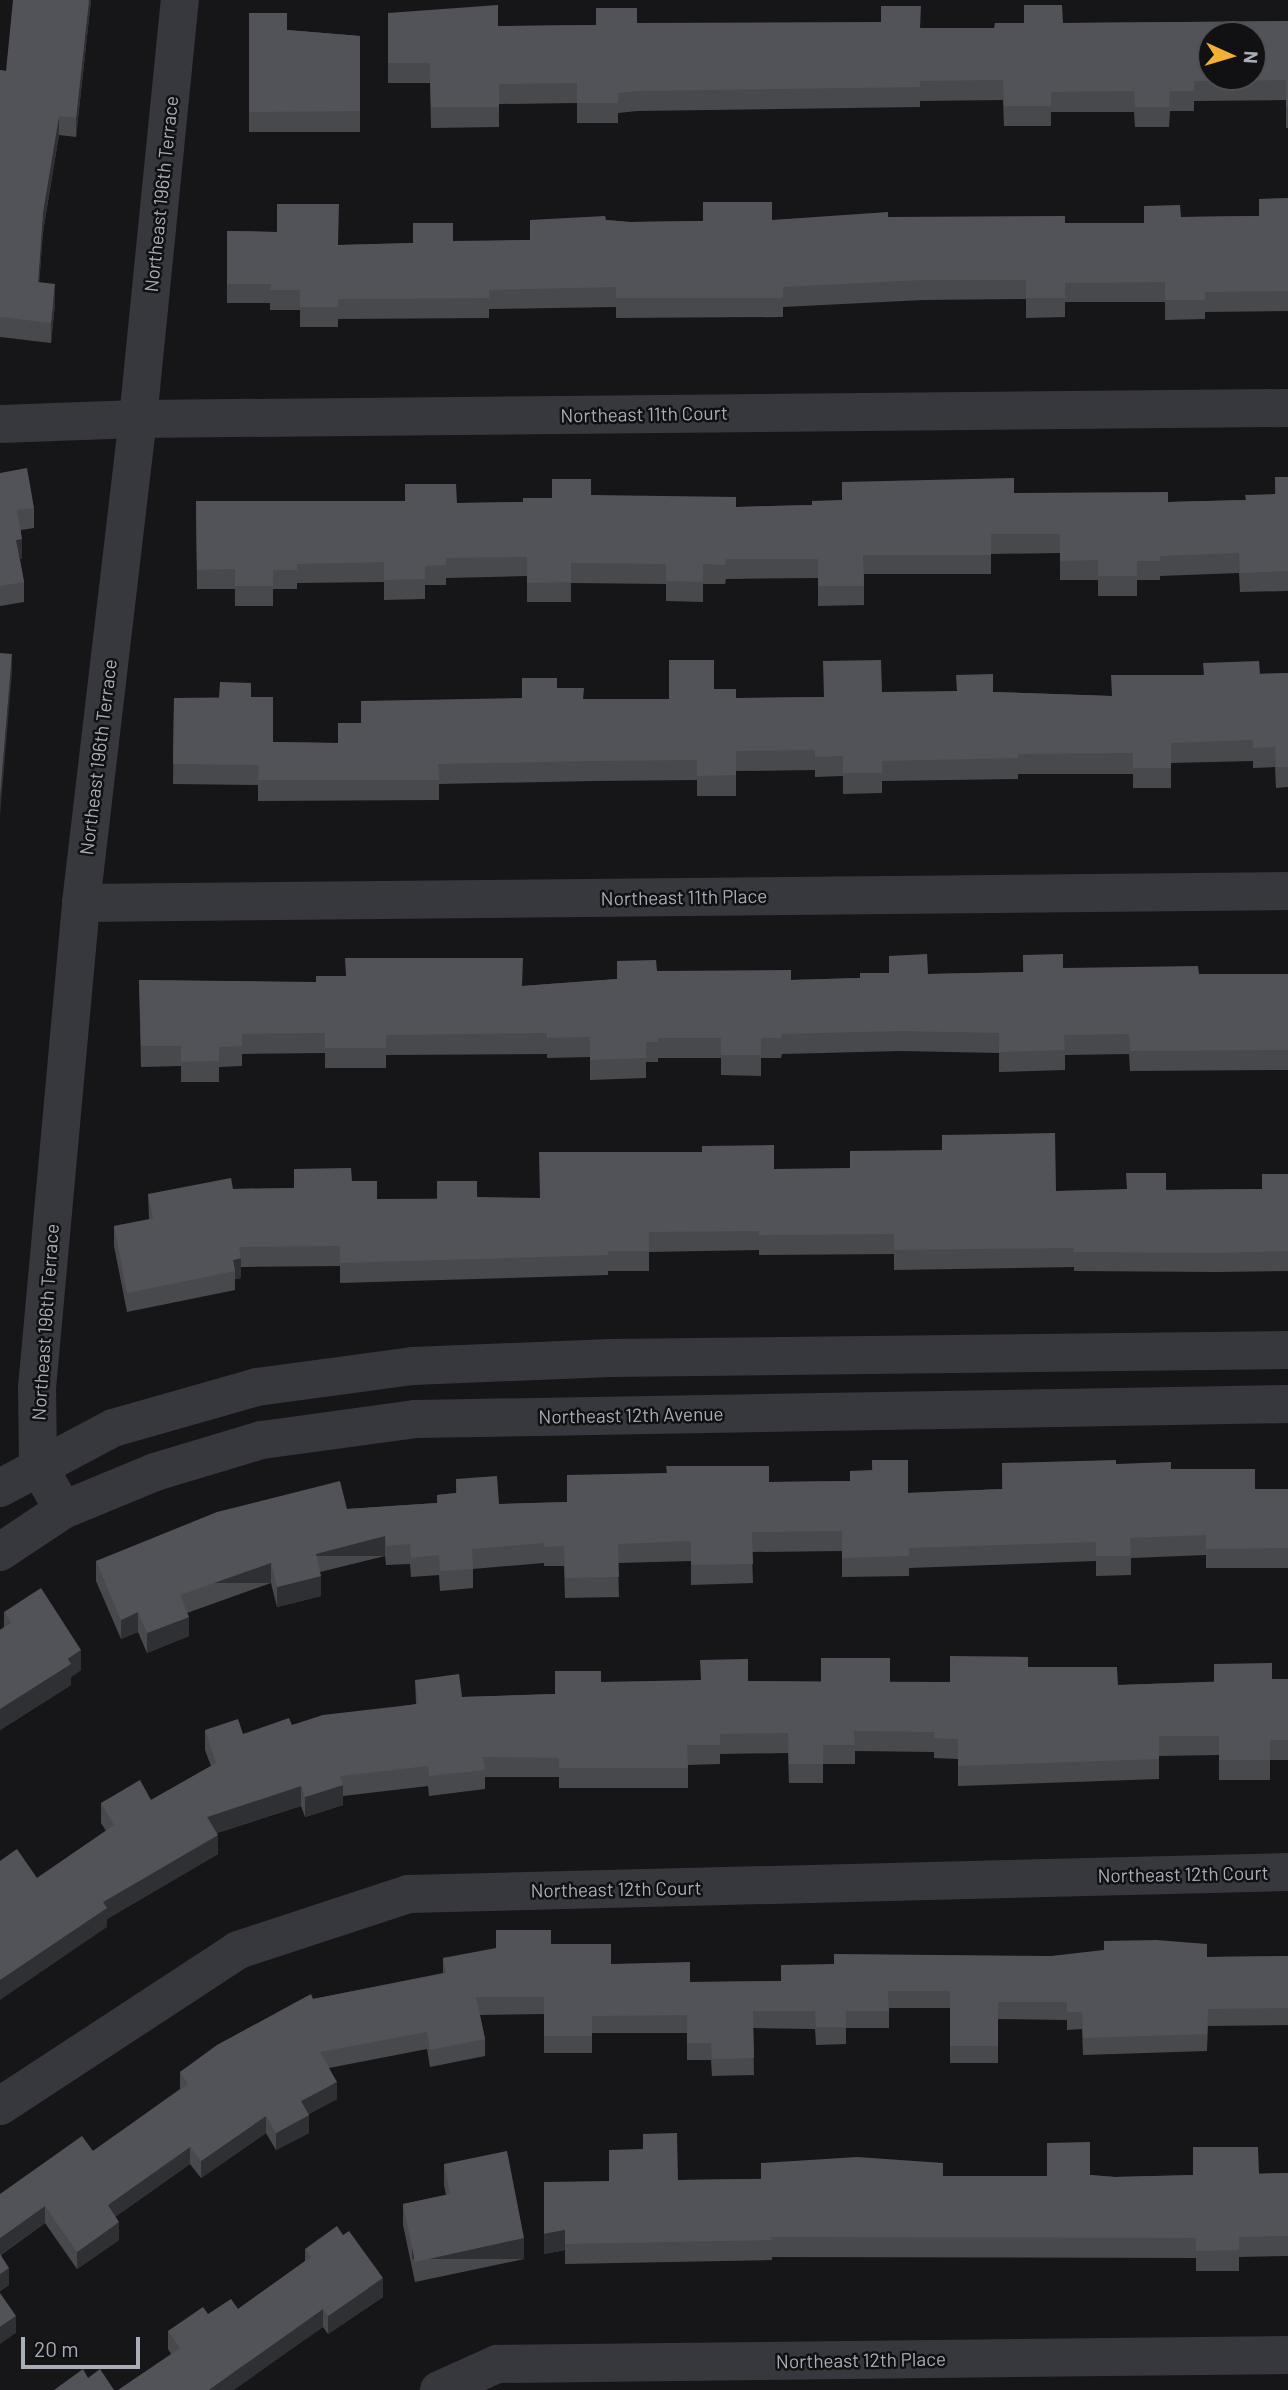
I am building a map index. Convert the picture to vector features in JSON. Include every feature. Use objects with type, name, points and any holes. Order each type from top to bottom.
[{"type":"street","name":"Northeast 196th Terrace","points":[[63,1510],[38,1465],[37,1388],[81,904],[138,419],[180,0]]},
{"type":"street","name":"Northeast 11th Court","points":[[0,424],[138,419],[1288,408]]},
{"type":"street","name":"Northeast 11th Place","points":[[81,904],[1288,891]]},
{"type":"street","points":[[0,1488],[38,1465],[113,1428],[257,1387],[413,1366],[610,1358],[1288,1350]]},
{"type":"street","name":"Northeast 12th Avenue","points":[[0,1552],[63,1510],[155,1472],[262,1440],[415,1419],[1288,1404]]},
{"type":"street","name":"Northeast 12th Court","points":[[0,2106],[237,1950],[408,1894],[1288,1872]]},
{"type":"street","name":"Northeast 12th Place","points":[[439,2390],[497,2364],[1288,2356]]},
{"type":"building","points":[[13,0],[89,0],[76,118],[59,116],[43,212],[38,282],[55,284],[51,323],[0,317],[0,70],[6,71]]},
{"type":"building","points":[[498,5],[498,26],[596,25],[596,8],[637,8],[637,23],[881,22],[881,6],[921,6],[920,28],[994,28],[995,23],[1024,23],[1024,5],[1062,5],[1063,23],[1197,22],[1197,81],[1194,81],[1194,91],[1170,91],[1169,107],[1135,107],[1134,91],[1051,92],[1051,106],[1004,106],[1003,80],[920,81],[920,87],[637,91],[618,93],[618,103],[577,103],[577,83],[499,84],[499,107],[431,107],[430,63],[388,63],[388,13]]},
{"type":"building","points":[[249,13],[287,13],[287,30],[360,36],[360,111],[249,112]]},
{"type":"building","points":[[1267,21],[1288,21],[1288,107],[1286,80],[1267,80]]},
{"type":"building","points":[[1288,198],[1288,291],[1205,292],[1205,300],[1165,300],[1165,282],[1065,283],[1065,298],[1026,298],[1026,280],[923,280],[783,287],[783,298],[616,298],[616,287],[489,290],[489,298],[338,299],[338,307],[300,307],[300,290],[270,290],[271,284],[227,284],[227,231],[277,232],[277,204],[339,204],[338,245],[413,243],[413,223],[453,223],[453,241],[530,240],[530,220],[605,216],[606,220],[630,222],[703,221],[703,202],[772,202],[772,220],[888,212],[888,217],[1065,216],[1065,223],[1144,223],[1144,206],[1180,205],[1181,217],[1259,216],[1259,199]]},
{"type":"building","points":[[27,468],[34,508],[17,510],[22,539],[16,540],[24,582],[0,586],[0,473]]},
{"type":"building","points":[[1275,477],[1288,477],[1288,571],[1240,573],[1239,553],[1160,556],[1160,561],[1137,561],[1137,576],[1098,576],[1098,560],[1060,561],[1060,534],[991,534],[991,555],[863,555],[864,586],[818,586],[818,559],[726,559],[725,565],[703,564],[703,582],[666,581],[666,564],[571,563],[571,582],[527,583],[527,557],[446,558],[446,565],[425,566],[425,579],[384,580],[384,562],[297,564],[297,570],[273,570],[273,586],[235,586],[235,569],[197,570],[196,501],[405,501],[405,484],[456,484],[457,503],[523,502],[523,498],[552,498],[552,479],[591,479],[591,495],[736,497],[736,507],[812,505],[812,501],[842,500],[842,482],[1014,478],[1014,493],[1168,492],[1168,502],[1246,500],[1245,495],[1276,494]]},
{"type":"building","points":[[0,653],[12,654],[0,798]]},
{"type":"building","points":[[669,660],[714,660],[714,689],[736,689],[736,698],[824,697],[823,661],[881,660],[882,692],[957,691],[956,675],[993,674],[993,692],[1112,696],[1111,675],[1204,675],[1203,663],[1259,661],[1260,674],[1288,673],[1288,767],[1276,767],[1275,747],[1253,748],[1253,740],[1171,743],[1171,768],[1133,768],[1133,753],[1018,754],[1018,758],[882,761],[882,773],[843,773],[843,756],[815,757],[815,750],[736,751],[736,775],[697,776],[697,760],[438,764],[439,780],[258,780],[259,765],[173,764],[174,698],[219,698],[220,682],[251,683],[251,697],[273,697],[273,742],[338,743],[338,723],[361,723],[361,701],[522,698],[522,678],[557,678],[557,688],[584,688],[583,699],[669,699]]},
{"type":"building","points":[[927,954],[928,974],[1024,972],[1023,955],[1063,954],[1063,968],[1198,966],[1199,974],[1288,974],[1288,1050],[1130,1051],[1129,1034],[1064,1035],[1065,1050],[999,1052],[999,1033],[901,1031],[782,1034],[781,1038],[761,1038],[761,1055],[721,1055],[721,1038],[658,1038],[658,1042],[646,1042],[646,1058],[590,1060],[590,1037],[547,1038],[547,1033],[386,1035],[386,1048],[325,1048],[325,1033],[242,1034],[242,1046],[219,1047],[219,1061],[181,1062],[181,1046],[141,1046],[139,980],[316,982],[316,976],[346,976],[345,958],[523,958],[522,986],[617,979],[617,961],[656,960],[657,971],[791,970],[791,980],[860,978],[860,973],[889,973],[889,956]]},
{"type":"building","points":[[1055,1133],[1056,1191],[1127,1189],[1126,1173],[1166,1173],[1166,1190],[1262,1189],[1262,1174],[1288,1174],[1288,1251],[1074,1252],[1074,1248],[894,1250],[894,1234],[759,1235],[759,1231],[649,1232],[649,1251],[608,1251],[608,1255],[340,1263],[340,1246],[239,1247],[241,1258],[233,1260],[235,1271],[127,1293],[114,1226],[153,1219],[148,1194],[231,1178],[233,1189],[294,1188],[294,1169],[351,1168],[352,1181],[377,1181],[377,1199],[437,1199],[437,1181],[477,1181],[477,1197],[540,1198],[539,1152],[702,1152],[702,1146],[774,1145],[774,1169],[850,1168],[850,1151],[942,1150],[942,1135]]},
{"type":"building","points":[[872,1460],[908,1460],[908,1493],[1003,1489],[1002,1463],[1116,1460],[1116,1464],[1171,1462],[1171,1469],[1255,1469],[1255,1489],[1288,1489],[1288,1548],[1206,1549],[1206,1535],[1130,1538],[1131,1556],[1096,1556],[1096,1542],[909,1548],[909,1556],[842,1558],[842,1531],[752,1532],[753,1564],[691,1565],[691,1541],[618,1544],[619,1577],[565,1578],[564,1546],[544,1547],[544,1543],[472,1549],[473,1569],[440,1571],[439,1555],[411,1558],[410,1544],[386,1546],[385,1536],[316,1554],[321,1576],[277,1587],[271,1563],[180,1595],[189,1617],[147,1633],[138,1612],[121,1620],[96,1561],[217,1512],[340,1481],[347,1509],[437,1503],[437,1495],[457,1493],[456,1479],[497,1476],[499,1504],[567,1502],[567,1475],[667,1473],[666,1466],[769,1466],[769,1482],[850,1481],[850,1471],[873,1470]]},
{"type":"building","points":[[41,1588],[81,1650],[68,1659],[71,1664],[0,1709],[0,1630],[11,1623],[4,1612]]},
{"type":"building","points":[[950,1656],[1028,1657],[1028,1667],[1117,1667],[1118,1685],[1214,1682],[1214,1664],[1272,1663],[1272,1679],[1288,1679],[1288,1740],[1270,1740],[1270,1760],[1219,1760],[1219,1736],[1159,1736],[1159,1759],[958,1766],[958,1739],[934,1738],[934,1732],[854,1731],[855,1745],[823,1745],[823,1764],[789,1764],[788,1733],[720,1734],[720,1745],[687,1745],[688,1768],[559,1768],[559,1758],[483,1757],[485,1770],[429,1776],[428,1766],[340,1776],[343,1785],[305,1797],[301,1786],[207,1817],[218,1835],[103,1902],[107,1908],[0,1980],[0,1861],[17,1849],[37,1878],[114,1825],[101,1803],[140,1780],[151,1800],[216,1763],[205,1730],[238,1719],[243,1734],[289,1718],[292,1725],[323,1715],[418,1704],[415,1680],[459,1674],[462,1697],[555,1694],[555,1671],[601,1671],[601,1682],[701,1680],[700,1660],[748,1659],[748,1681],[821,1682],[821,1658],[890,1658],[890,1682],[950,1682]]},
{"type":"building","points":[[496,1930],[551,1930],[551,1944],[611,1944],[611,1964],[690,1962],[690,1982],[781,1981],[781,1965],[834,1964],[834,1954],[1051,1956],[1104,1950],[1104,1941],[1156,1940],[1207,1944],[1207,1957],[1288,1956],[1288,2008],[1208,2009],[1207,2034],[1083,2038],[1082,2012],[1067,2012],[1067,2002],[998,2002],[998,2046],[950,2046],[950,1991],[888,1991],[889,2011],[846,2011],[846,2027],[816,2027],[815,2011],[753,2011],[754,2058],[712,2059],[711,2043],[687,2043],[687,2015],[592,2016],[592,2036],[544,2036],[544,1997],[476,1997],[485,2039],[430,2050],[427,2032],[320,2052],[337,2082],[301,2101],[309,2115],[276,2133],[266,2116],[201,2161],[190,2147],[108,2205],[119,2222],[77,2252],[45,2206],[0,2238],[0,2194],[82,2136],[93,2151],[188,2084],[180,2072],[217,2045],[311,1994],[313,1999],[446,1973],[443,1958],[496,1948]]},
{"type":"building","points":[[677,2133],[678,2180],[761,2179],[761,2163],[857,2157],[943,2163],[943,2176],[1047,2176],[1047,2143],[1090,2142],[1090,2175],[1193,2175],[1193,2147],[1258,2147],[1259,2174],[1288,2173],[1288,2236],[1239,2237],[1239,2250],[1196,2251],[1196,2238],[771,2237],[772,2240],[565,2244],[565,2230],[544,2234],[544,2182],[609,2181],[609,2150],[643,2149],[643,2134]]},
{"type":"building","points":[[507,2151],[524,2238],[415,2262],[403,2204],[450,2194],[444,2164]]},
{"type":"building","points":[[337,2226],[343,2235],[349,2231],[383,2278],[328,2316],[323,2309],[209,2390],[118,2390],[180,2348],[168,2331],[203,2307],[208,2314],[231,2299],[238,2309],[311,2257],[305,2249]]},
{"type":"building","points":[[0,2254],[9,2268],[0,2274]]},
{"type":"building","points":[[0,2293],[16,2316],[0,2327]]},
{"type":"building","points":[[83,2369],[88,2378],[100,2369],[114,2390],[54,2390]]}]
